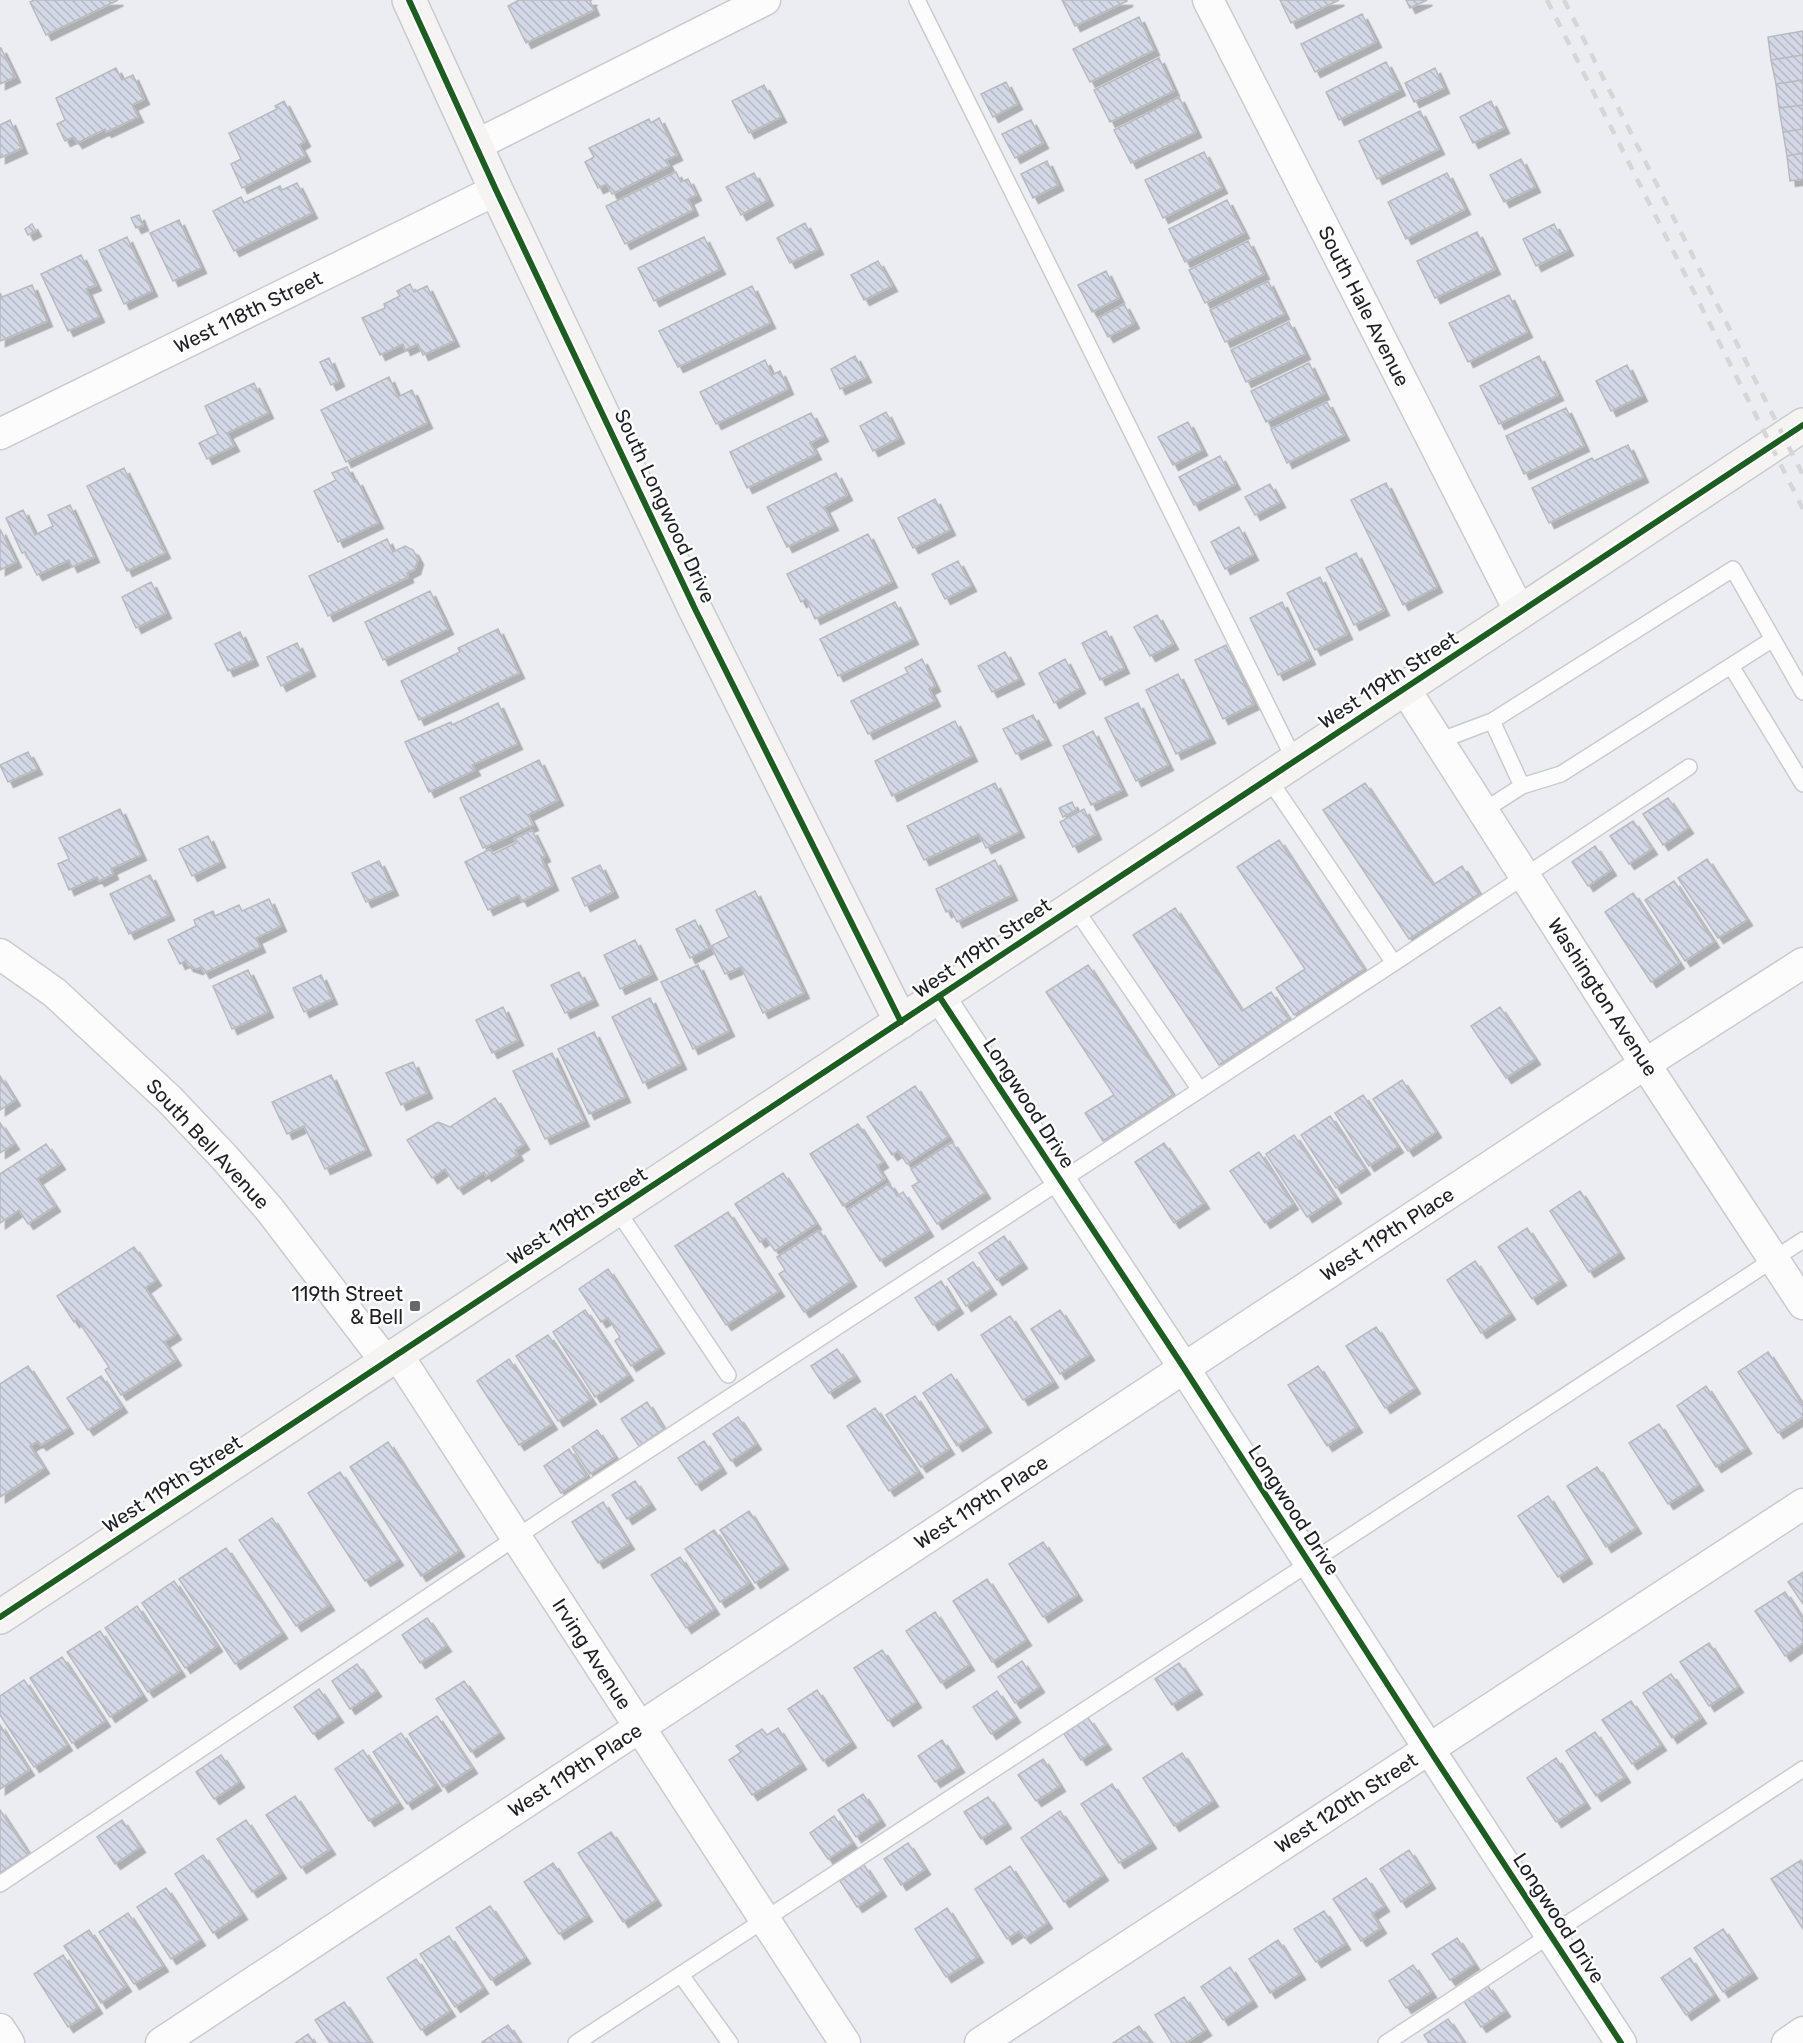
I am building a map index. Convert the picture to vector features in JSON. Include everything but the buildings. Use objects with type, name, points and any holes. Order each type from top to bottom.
[{"type":"street","name":"South Longwood Drive","points":[[409,0],[496,190],[696,610],[901,1022]]},
{"type":"street","points":[[476,145],[765,0]]},
{"type":"street","name":"South Hale Avenue","points":[[1208,0],[1520,612]]},
{"type":"street","name":"West 118th Street","points":[[0,434],[496,190]]},
{"type":"street","name":"West 119th Street","points":[[0,1617],[1803,425]]},
{"type":"street","name":"Washington Avenue","points":[[1405,688],[1645,1064],[1803,1304]]},
{"type":"street","name":"South Bell Avenue","points":[[0,954],[55,993],[170,1100],[270,1210],[391,1358]]},
{"type":"street","name":"West 119th Place","points":[[160,2043],[1645,1064],[1803,963]]},
{"type":"street","name":"Longwood Drive","points":[[939,996],[1184,1368],[1621,2043]]},
{"type":"street","name":"Irving Avenue","points":[[391,1358],[516,1537],[845,2043]]},
{"type":"street","name":"West 120th Street","points":[[980,2043],[1803,1504]]},
{"type":"street","points":[[0,2029],[9,2043]]},
{"type":"street","points":[[1787,2043],[1803,2032]]},
{"type":"lane","points":[[917,0],[1282,769],[1394,963]]},
{"type":"lane","points":[[1439,741],[1492,721],[1733,569],[1803,692]]},
{"type":"lane","points":[[1483,811],[1522,786],[1561,774],[1773,639]]},
{"type":"lane","points":[[1731,666],[1803,784]]},
{"type":"lane","points":[[1492,721],[1522,786]]},
{"type":"lane","points":[[0,1884],[516,1537],[1394,963],[1689,767]]},
{"type":"lane","points":[[1074,907],[1200,1090]]},
{"type":"lane","points":[[617,1210],[728,1375]]},
{"type":"lane","points":[[576,2043],[1803,1240]]},
{"type":"lane","points":[[1386,2043],[1803,1769]]},
{"type":"lane","points":[[681,1975],[730,2043]]},
{"type":"railway","points":[[1547,0],[1803,509]]},
{"type":"railway","points":[[1564,0],[1803,475]]},
{"type":"cycle path","points":[[409,0],[496,190],[696,611],[901,1022]]},
{"type":"cycle path","points":[[0,1617],[1803,425]]},
{"type":"cycle path","points":[[939,996],[1184,1368],[1621,2043]]},
{"type":"place","name":"119th Street & Bell","points":[[415,1306]]}]
